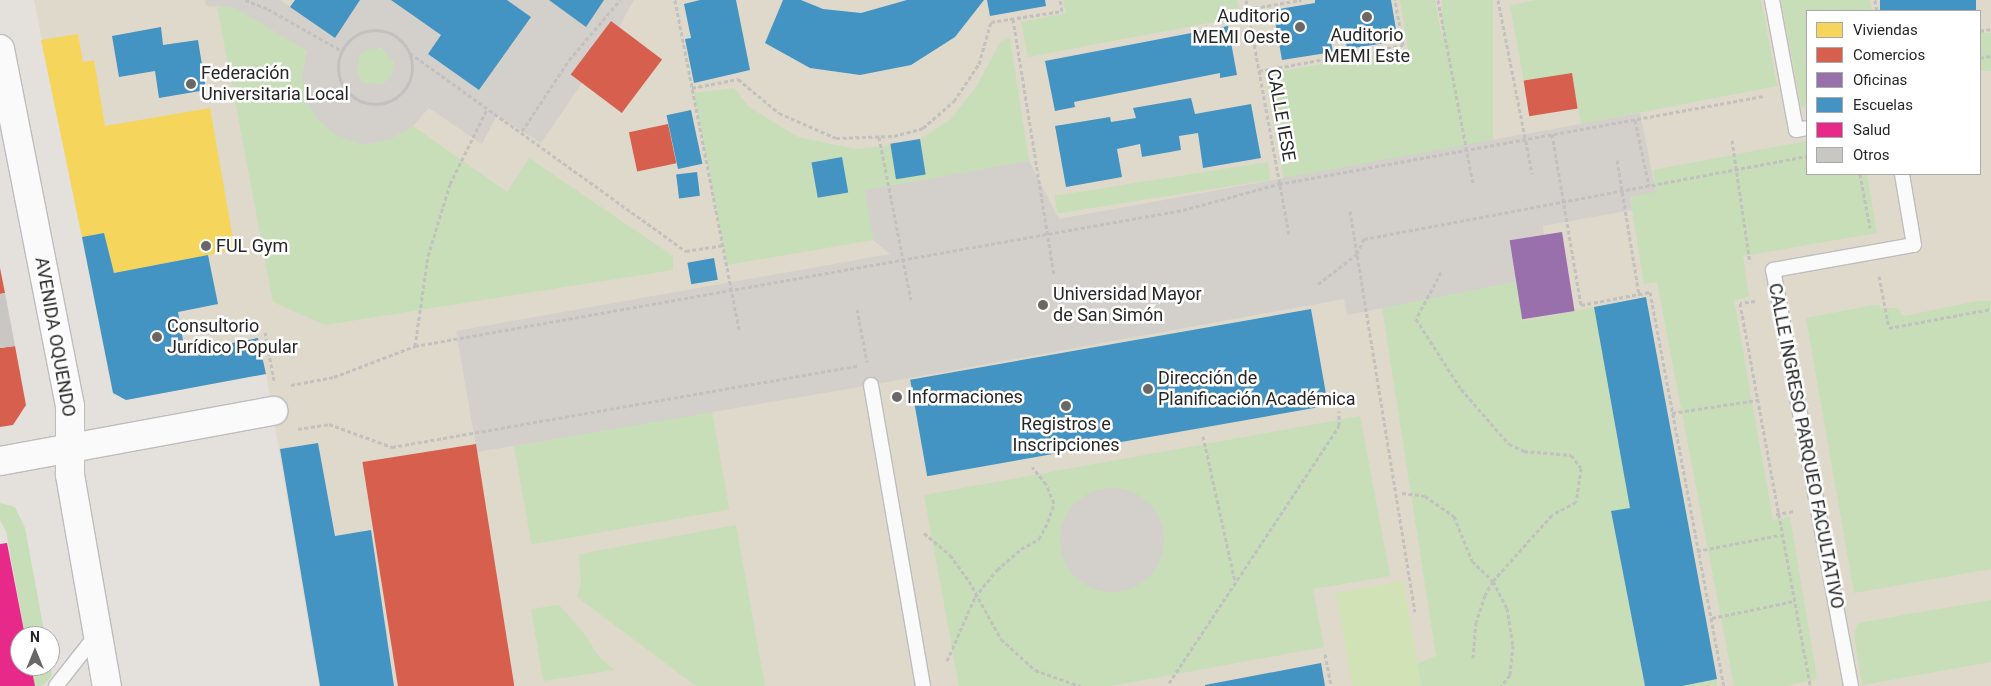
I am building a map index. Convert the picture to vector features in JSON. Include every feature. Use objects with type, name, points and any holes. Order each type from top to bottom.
[{"type":"main road","name":"AVENIDA OQUENDO","points":[[0,49],[70,406],[70,474],[107,686]]},
{"type":"main road","points":[[0,460],[71,447],[274,399]]},
{"type":"lane","points":[[1772,0],[1789,92],[1801,129]]},
{"type":"lane","name":"CALLE INGRESO PARQUEO FACULTATIVO","points":[[1851,686],[1773,270],[1914,245],[1902,175]]},
{"type":"lane","points":[[871,385],[923,686]]},
{"type":"lane","points":[[56,686],[98,634]]},
{"type":"path","points":[[245,0],[268,9],[342,51]]},
{"type":"path","points":[[522,131],[569,60],[620,0]]},
{"type":"path","points":[[675,0],[739,330]]},
{"type":"path","points":[[692,88],[738,80],[779,114],[836,138],[880,137],[923,128],[954,101],[979,64],[991,22],[1062,11],[1060,0]]},
{"type":"path","name":"CALLE IESE","points":[[1246,0],[1289,235]]},
{"type":"path","points":[[1248,9],[1301,0]]},
{"type":"path","points":[[1259,71],[1403,46],[1395,0]]},
{"type":"path","points":[[1438,0],[1473,184]]},
{"type":"path","points":[[1498,0],[1532,174]]},
{"type":"path","points":[[1013,18],[1054,275]]},
{"type":"path","points":[[410,53],[411,78],[405,89],[384,104],[371,104],[358,100],[342,84],[338,62],[342,51],[357,34],[380,30],[393,34],[410,53],[522,131],[686,251],[723,245]]},
{"type":"path","points":[[334,377],[415,346],[1184,210],[1279,184],[1789,92]]},
{"type":"path","points":[[415,346],[428,256],[450,184],[488,108]]},
{"type":"path","points":[[1635,120],[1649,186]]},
{"type":"path","points":[[1552,134],[1581,305],[1650,292],[1697,551],[1712,618],[1724,686]]},
{"type":"path","points":[[880,137],[910,300]]},
{"type":"path","points":[[1732,140],[1751,272]]},
{"type":"path","points":[[1318,284],[1357,254],[1364,239],[1806,156]]},
{"type":"path","points":[[1617,160],[1639,294]]},
{"type":"path","points":[[1860,175],[1889,328],[1991,309]]},
{"type":"path","points":[[1350,211],[1415,612]]},
{"type":"path","points":[[1440,272],[1416,319],[1461,389],[1509,444],[1524,451],[1571,455],[1581,468],[1576,502],[1552,515],[1493,581],[1476,622],[1473,658]]},
{"type":"path","points":[[1754,291],[1756,301],[1740,303],[1780,535],[1795,601],[1810,686]]},
{"type":"path","points":[[857,309],[871,385]]},
{"type":"path","points":[[265,332],[274,399]]},
{"type":"path","points":[[329,424],[392,447],[849,366]]},
{"type":"path","points":[[1672,413],[1757,400]]},
{"type":"path","points":[[1169,683],[1339,426],[1339,411]]},
{"type":"path","points":[[1203,436],[1236,582]]},
{"type":"path","points":[[947,660],[975,598],[998,570],[1021,549],[1039,539],[1048,522],[1054,502],[1046,484],[1032,467]]},
{"type":"path","points":[[1402,493],[1425,496],[1454,516],[1472,561],[1493,581],[1508,608],[1513,645],[1510,675],[1501,686]]},
{"type":"path","points":[[924,533],[950,555],[969,581],[975,598],[1001,639],[1035,670],[1080,686]]},
{"type":"path","points":[[1697,551],[1780,535]]},
{"type":"path","points":[[1712,618],[1795,601]]},
{"type":"path","points":[[1325,654],[1331,686]]},
{"type":"shaded area","name":"Universidad Mayor de San Simón","points":[[34,0],[1991,0],[1991,686],[319,686],[266,374],[126,400],[113,393]]},
{"type":"shaded area","points":[[205,0],[280,0],[335,38],[360,0],[391,0],[441,35],[428,54],[479,90],[531,17],[507,0],[634,0],[619,27],[611,21],[573,76],[582,83],[541,143],[497,115],[482,144],[429,108],[413,126],[389,140],[362,145],[336,135],[317,119],[305,97],[302,74],[307,51],[234,7],[206,6]],"holes":[[[381,48],[394,62],[392,75],[383,84],[364,83],[357,73],[359,56],[368,49]]]},
{"type":"shaded area","points":[[1640,113],[1656,192],[1630,197],[1632,210],[1543,226],[1544,236],[1519,281],[1347,315],[1344,299],[871,385],[477,452],[456,331],[890,254],[873,240],[865,190],[1029,161],[1059,219]]},
{"type":"shaded area","points":[[1112,488],[1132,492],[1149,503],[1160,520],[1164,540],[1160,560],[1149,577],[1132,588],[1112,592],[1092,588],[1075,577],[1064,560],[1060,540],[1064,520],[1075,503],[1092,492]]},
{"type":"green space","points":[[1063,0],[1237,0],[1240,17],[1028,57],[1021,22],[1066,13]]},
{"type":"green space","points":[[1400,0],[1435,0],[1462,146],[1284,179],[1265,74],[1408,49]]},
{"type":"green space","points":[[1442,0],[1493,0],[1493,148],[1442,148]]},
{"type":"green space","points":[[1536,0],[1761,0],[1777,86],[1581,124],[1572,73],[1524,82],[1510,5]]},
{"type":"green space","points":[[1781,0],[1870,0],[1872,10],[1806,10],[1806,106],[1801,107]]},
{"type":"green space","points":[[217,6],[234,6],[307,51],[302,74],[336,135],[362,145],[389,140],[413,126],[507,192],[529,158],[673,256],[673,270],[325,325],[273,302]]},
{"type":"green space","points":[[1981,33],[1991,33],[1991,71],[1981,71]]},
{"type":"green space","points":[[1010,38],[1029,161],[866,190],[873,240],[727,265],[694,93],[734,88],[749,107],[798,137],[856,149],[891,145],[920,139],[950,120],[976,87],[1001,41]]},
{"type":"green space","points":[[375,48],[382,49],[388,54],[393,60],[393,74],[388,80],[382,85],[375,86],[368,85],[362,80],[357,74],[356,67],[357,60],[362,54],[368,49]]},
{"type":"green space","points":[[1806,141],[1806,175],[1867,175],[1877,233],[1743,256],[1749,297],[1734,300],[1773,520],[1790,517],[1817,679],[1785,686],[1734,686],[1657,282],[1644,284],[1630,197],[1656,192],[1653,170]]},
{"type":"green space","points":[[1268,162],[1271,180],[1057,214],[1055,196]]},
{"type":"green space","points":[[1519,281],[1524,321],[1594,307],[1630,508],[1611,512],[1645,686],[1421,686],[1416,664],[1436,656],[1382,307]]},
{"type":"green space","points":[[1977,301],[1991,301],[1991,569],[1854,593],[1806,318],[1879,304],[1880,308],[1897,308],[1904,316]]},
{"type":"green space","points":[[712,411],[729,509],[531,544],[514,446]]},
{"type":"green space","points":[[1360,416],[1390,576],[1313,589],[1324,647],[1111,686],[959,686],[924,495]]},
{"type":"green space","points":[[0,503],[15,507],[25,528],[43,626],[23,626],[6,531],[0,520]]},
{"type":"green space","points":[[736,525],[765,686],[696,686],[577,597],[581,583],[579,554]]},
{"type":"green space","points":[[1403,581],[1422,686],[1352,686],[1336,593]]},
{"type":"green space","points":[[1991,600],[1991,662],[1862,685],[1854,634],[1858,623]]},
{"type":"green space","points":[[559,605],[584,633],[597,654],[614,670],[543,681],[531,609]]},
{"type":"green space","points":[[33,676],[51,676],[43,686],[35,686]]},
{"type":"green space","points":[[1717,679],[1717,686],[1682,686]]},
{"type":"building: Viviendas","points":[[78,34],[83,62],[94,60],[105,126],[210,108],[235,250],[114,273],[104,233],[82,237],[41,40]]},
{"type":"building: Comercios","points":[[611,21],[662,60],[622,113],[571,75]]},
{"type":"building: Comercios","points":[[1572,73],[1578,109],[1529,116],[1524,81]]},
{"type":"building: Comercios","points":[[668,124],[676,163],[637,171],[629,132]]},
{"type":"building: Comercios","points":[[0,268],[5,293],[0,294]]},
{"type":"building: Comercios","points":[[15,346],[26,405],[13,425],[0,427],[0,348]]},
{"type":"building: Comercios","points":[[476,444],[514,686],[398,686],[362,462]]},
{"type":"building: Oficinas","points":[[1562,232],[1575,311],[1522,319],[1510,240]]},
{"type":"building: Escuelas","points":[[295,0],[360,0],[335,38],[290,7]]},
{"type":"building: Escuelas","points":[[391,0],[507,0],[531,17],[479,90],[428,54],[441,35]]},
{"type":"building: Escuelas","points":[[549,0],[604,0],[586,27]]},
{"type":"building: Escuelas","points":[[700,0],[736,0],[750,70],[694,83],[685,39],[691,38],[684,4]]},
{"type":"building: Escuelas","points":[[783,0],[801,0],[823,9],[861,13],[907,0],[984,0],[955,37],[911,65],[860,75],[810,68],[765,43]]},
{"type":"building: Escuelas","points":[[987,0],[1045,0],[1046,6],[990,16]]},
{"type":"building: Escuelas","points":[[1315,0],[1391,0],[1398,41],[1347,49],[1345,36],[1330,38],[1333,52],[1282,60],[1273,10],[1315,3]]},
{"type":"building: Escuelas","points":[[1880,0],[1976,0],[1976,10],[1880,10]]},
{"type":"building: Escuelas","points":[[1228,26],[1237,75],[1220,78],[1220,73],[1074,102],[1075,107],[1055,111],[1045,61]]},
{"type":"building: Escuelas","points":[[161,27],[163,45],[198,40],[206,90],[159,98],[155,71],[119,77],[112,36]]},
{"type":"building: Escuelas","points":[[1191,98],[1195,114],[1251,104],[1261,158],[1203,168],[1198,133],[1179,136],[1181,150],[1142,157],[1140,144],[1117,149],[1122,177],[1066,187],[1055,126],[1110,117],[1111,122],[1136,118],[1133,108]]},
{"type":"building: Escuelas","points":[[691,110],[702,164],[678,169],[667,115]]},
{"type":"building: Escuelas","points":[[920,139],[926,175],[896,179],[890,144]]},
{"type":"building: Escuelas","points":[[842,157],[848,192],[818,198],[811,162]]},
{"type":"building: Escuelas","points":[[697,172],[700,196],[679,198],[676,175]]},
{"type":"building: Escuelas","points":[[104,233],[114,273],[208,255],[218,304],[178,312],[185,352],[258,338],[266,374],[126,400],[113,393],[82,237]]},
{"type":"building: Escuelas","points":[[714,258],[718,280],[691,284],[687,263]]},
{"type":"building: Escuelas","points":[[1646,297],[1717,679],[1682,686],[1645,686],[1611,511],[1630,508],[1594,307]]},
{"type":"building: Escuelas","points":[[1311,309],[1328,406],[927,476],[910,380]]},
{"type":"building: Escuelas","points":[[318,443],[335,536],[371,530],[394,686],[320,686],[280,449]]},
{"type":"building: Escuelas","points":[[1321,663],[1325,686],[1205,686],[1205,685]]},
{"type":"building: Salud","points":[[7,543],[23,626],[10,626],[10,676],[33,676],[35,686],[0,686],[0,544]]},
{"type":"building: Otros","points":[[5,293],[15,346],[0,348],[0,294]]},
{"type":"place","name":"Auditorio MEMI Este","points":[[1367,17]]},
{"type":"place","name":"Auditorio MEMI Oeste","points":[[1300,27]]},
{"type":"place","name":"Federación Universitaria Local","points":[[191,84]]},
{"type":"place","name":"FUL Gym","points":[[206,246]]},
{"type":"place","name":"Universidad Mayor de San Simón","points":[[1043,305]]},
{"type":"place","name":"Consultorio Jurídico Popular","points":[[157,337]]},
{"type":"place","name":"Dirección de Planificación Académica","points":[[1148,389]]},
{"type":"place","name":"Informaciones","points":[[897,397]]},
{"type":"place","name":"Registros e Inscripciones","points":[[1066,406]]}]
